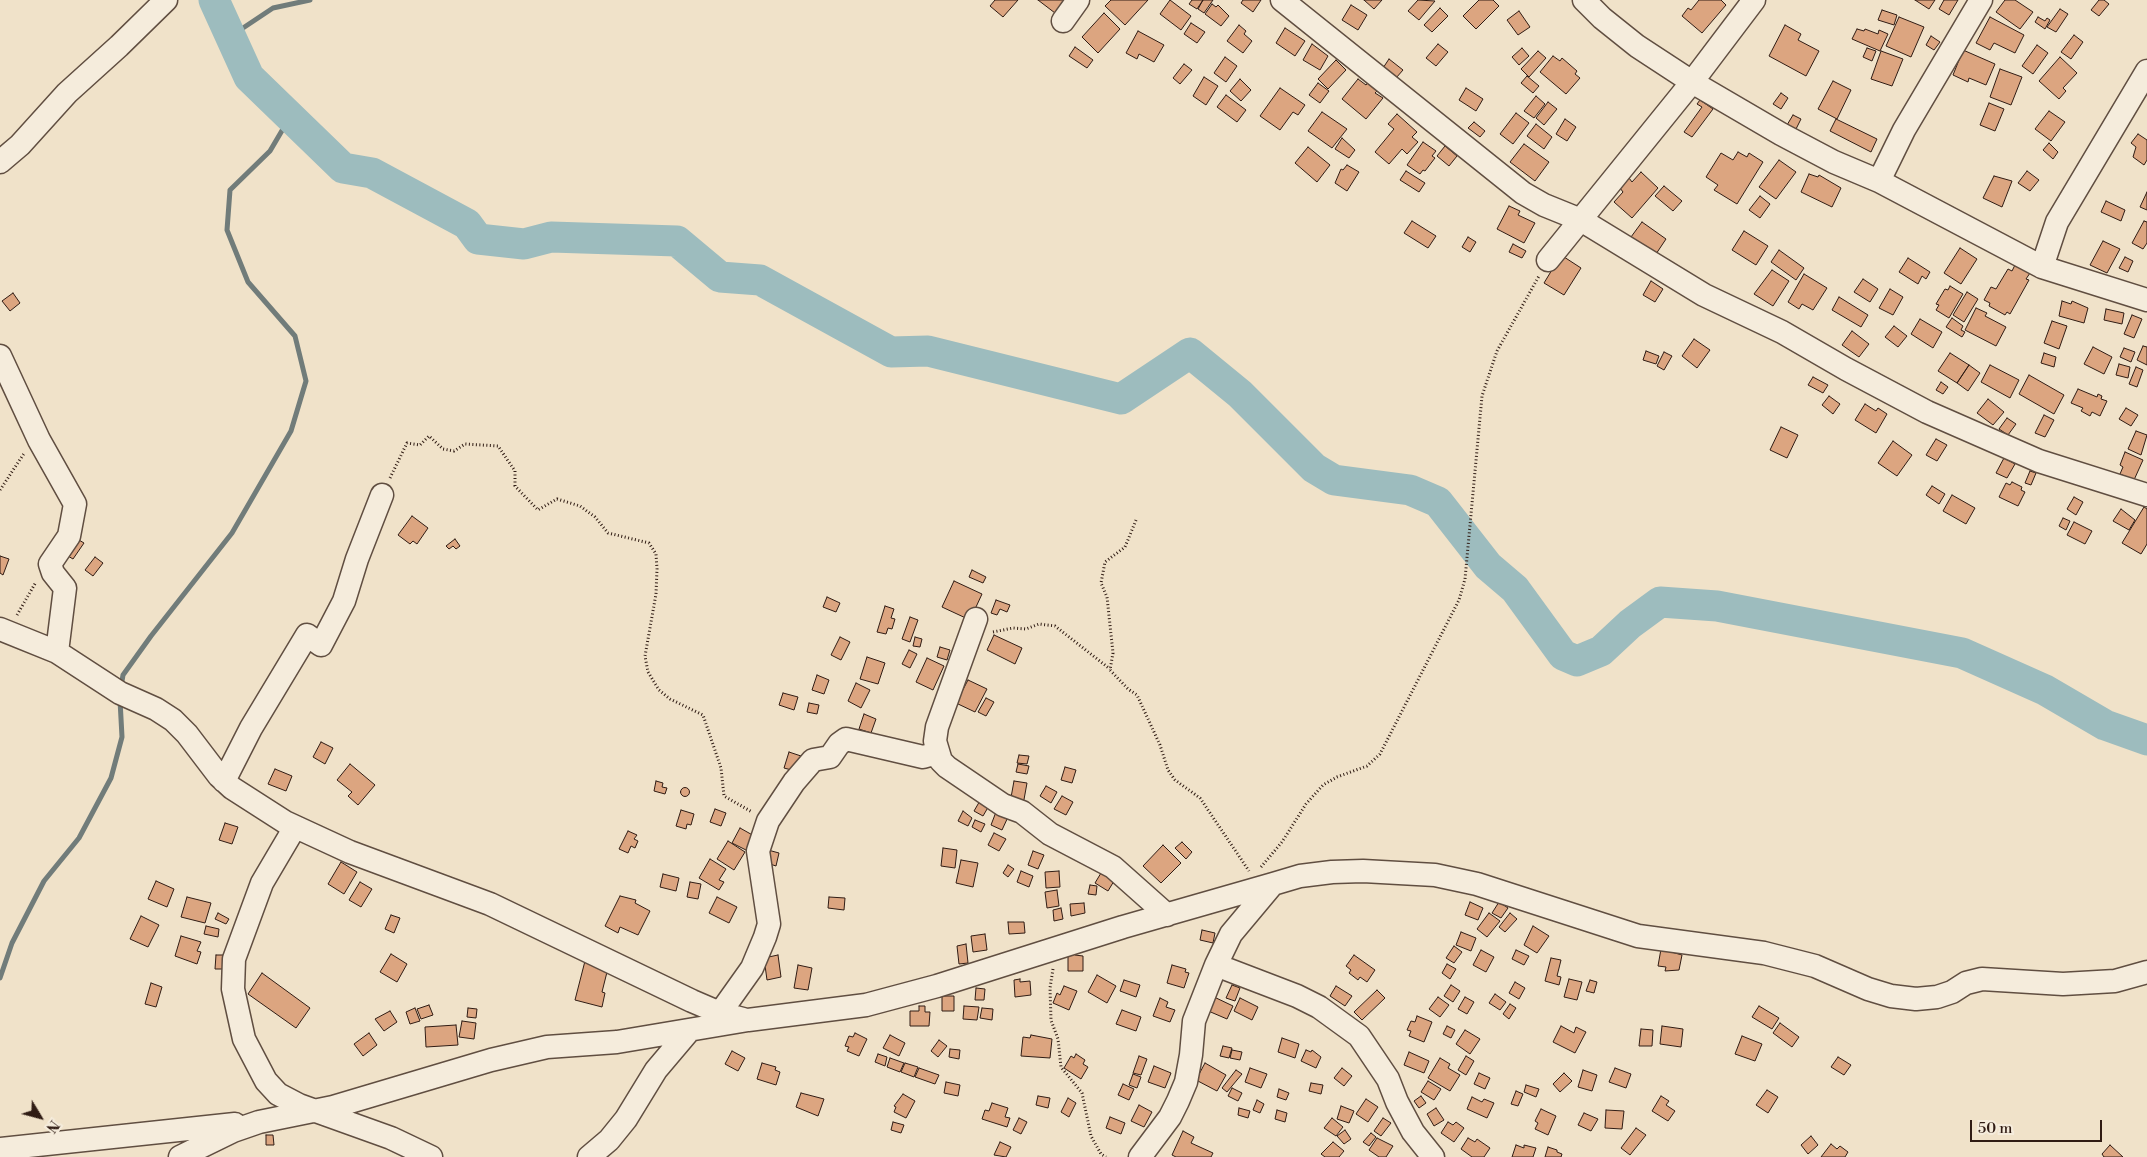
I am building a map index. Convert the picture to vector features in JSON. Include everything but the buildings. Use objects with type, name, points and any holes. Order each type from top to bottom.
[{"type":"street","points":[[0,162],[20,145],[67,92],[119,46],[166,0]]},
{"type":"street","points":[[1063,21],[1078,0]]},
{"type":"street","points":[[1282,0],[1523,193],[1544,205],[1581,220],[1704,295],[1782,332],[1927,412],[2039,462],[2147,495]]},
{"type":"street","points":[[1584,0],[1602,18],[1637,46],[1692,82],[1808,148],[1878,181],[2042,267],[2147,300]]},
{"type":"street","points":[[1548,260],[1692,82],[1754,0]]},
{"type":"street","points":[[1878,181],[1904,130],[1979,1]]},
{"type":"street","points":[[2042,267],[2058,222],[2147,70]]},
{"type":"street","points":[[0,356],[38,440],[75,504],[68,536],[50,564],[53,573],[65,588],[57,652]]},
{"type":"street","points":[[224,782],[251,728],[307,635],[321,645],[344,601],[357,560],[382,495]]},
{"type":"street","points":[[976,620],[941,711],[935,742],[937,753],[947,767],[1003,805],[1022,812],[1050,834],[1113,867],[1167,915]]},
{"type":"street","points":[[4,630],[57,652],[120,693],[156,709],[187,734],[224,782],[270,813],[295,827],[350,852],[490,904],[720,1013],[748,1020]]},
{"type":"street","points":[[720,1013],[752,968],[769,924],[758,851],[768,821],[794,782],[814,760],[830,757],[839,744],[846,739],[923,758],[937,753]]},
{"type":"street","points":[[295,827],[262,883],[234,959],[234,988],[244,1040],[266,1081],[278,1094],[391,1138],[431,1157]]},
{"type":"street","points":[[0,1149],[259,1122],[396,1090],[491,1060],[546,1047],[617,1042],[748,1020],[866,1004],[937,986],[1262,884],[1332,872],[1363,871],[1435,875],[1476,884],[1638,936],[1764,953],[1815,966],[1868,989],[1891,996],[1916,999],[1937,997],[1952,992],[1966,983],[1982,978],[2063,984],[2115,981],[2147,972]]},
{"type":"street","points":[[1140,1157],[1170,1117],[1178,1101],[1186,1082],[1194,1021],[1216,965],[1231,934],[1262,884]]},
{"type":"street","points":[[1216,965],[1297,996],[1318,1007],[1359,1036],[1388,1079],[1397,1102],[1413,1132],[1433,1157]]},
{"type":"street","points":[[589,1157],[609,1140],[626,1119],[656,1070],[689,1031]]},
{"type":"street","points":[[180,1157],[233,1131],[259,1122]]},
{"type":"path","points":[[1262,884],[1259,869],[1282,842],[1306,804],[1323,785],[1337,777],[1367,766],[1380,754],[1459,600],[1465,580],[1482,396],[1497,351],[1548,260]]},
{"type":"path","points":[[382,495],[407,442],[420,445],[430,436],[443,448],[454,451],[465,444],[498,446],[515,471],[515,486],[538,510],[557,499],[580,506],[595,518],[608,533],[648,543],[656,554],[657,569],[654,584],[656,594],[645,656],[648,672],[659,690],[670,699],[703,715],[721,768],[724,796],[768,821]]},
{"type":"path","points":[[0,490],[26,451],[38,440]]},
{"type":"path","points":[[1110,670],[1113,653],[1107,597],[1101,583],[1105,562],[1125,547],[1136,520]]},
{"type":"path","points":[[4,630],[33,585],[50,564]]},
{"type":"path","points":[[964,650],[975,645],[994,631],[1026,629],[1040,624],[1055,626],[1110,670],[1128,689],[1137,695],[1160,745],[1168,770],[1175,780],[1200,798],[1248,870],[1262,884]]},
{"type":"path","points":[[1054,948],[1050,988],[1051,1020],[1058,1039],[1061,1068],[1082,1093],[1091,1136],[1101,1154],[1106,1157]]},
{"type":"waterway","points":[[214,0],[249,77],[343,168],[372,173],[467,224],[478,239],[524,244],[551,237],[677,241],[720,277],[760,280],[891,352],[928,351],[1121,399],[1190,353],[1240,394],[1314,468],[1334,480],[1410,490],[1438,502],[1488,566],[1515,589],[1563,655],[1577,661],[1601,651],[1630,624],[1660,602],[1717,606],[1962,653],[2045,690],[2105,725],[2147,740]]},
{"type":"waterway","points":[[231,36],[273,8],[310,0]]},
{"type":"waterway","points":[[121,687],[123,675],[151,636],[232,533],[291,431],[306,381],[295,336],[248,282],[227,230],[230,190],[270,151],[290,117]]},
{"type":"waterway","points":[[0,978],[12,943],[44,881],[79,838],[111,778],[122,737],[120,700]]}]
